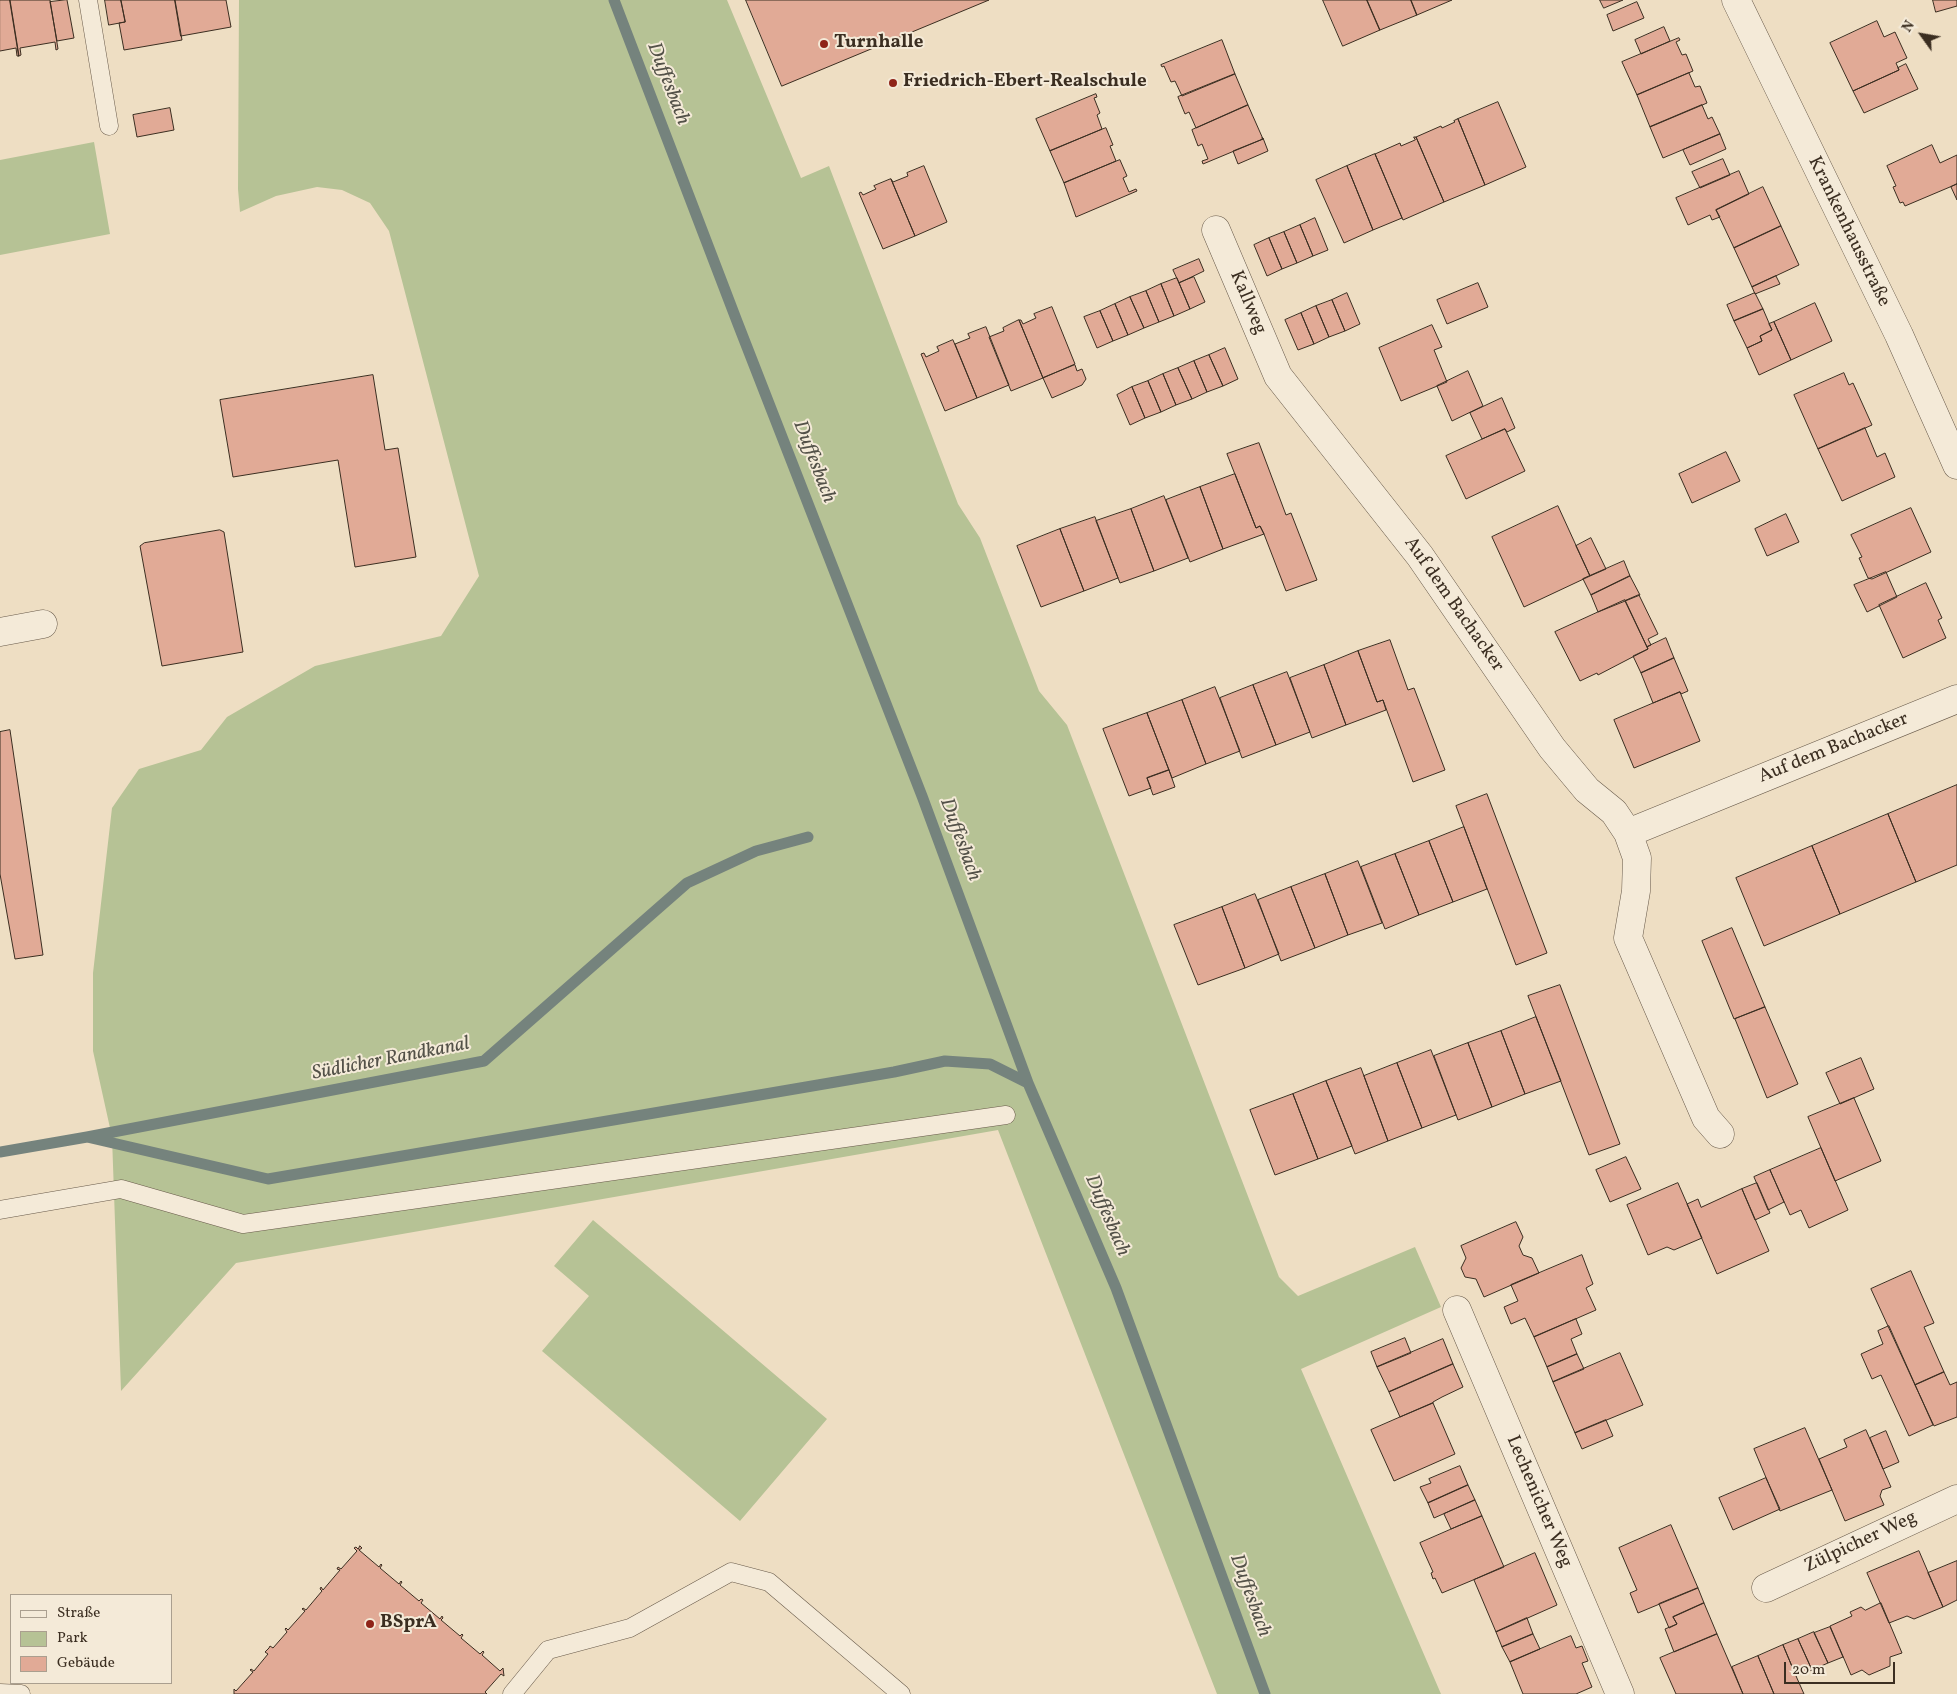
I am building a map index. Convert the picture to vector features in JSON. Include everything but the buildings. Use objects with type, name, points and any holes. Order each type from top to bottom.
[{"type":"street","name":"Krankenhausstraße","points":[[1736,0],[1898,335],[1957,465]]},
{"type":"street","name":"Kallweg","points":[[1216,230],[1278,376]]},
{"type":"street","name":"Auf dem Bachacker","points":[[1278,376],[1420,556],[1552,748],[1587,790],[1614,812],[1628,833],[1637,858],[1636,891],[1628,938],[1706,1118],[1720,1134]]},
{"type":"street","points":[[0,632],[43,624]]},
{"type":"street","name":"Auf dem Bachacker","points":[[1628,833],[1957,699]]},
{"type":"street","name":"Lechenicher Weg","points":[[1457,1310],[1620,1694]]},
{"type":"street","name":"Zülpicher Weg","points":[[1766,1588],[1957,1499]]},
{"type":"lane","points":[[88,0],[109,126]]},
{"type":"lane","points":[[0,1210],[121,1189],[243,1224],[1006,1115]]},
{"type":"lane","points":[[512,1694],[548,1650],[630,1628],[731,1572],[768,1582],[901,1694]]},
{"type":"lane","points":[[0,1693],[21,1694]]},
{"type":"green space","points":[[239,0],[727,0],[801,178],[829,166],[958,504],[980,538],[1039,691],[1067,725],[1279,1277],[1298,1296],[1415,1247],[1441,1307],[1301,1369],[1441,1694],[1217,1694],[998,1130],[236,1263],[121,1391],[112,1137],[93,1051],[93,973],[112,808],[139,769],[201,750],[227,717],[315,666],[441,636],[479,576],[389,231],[370,203],[342,190],[317,187],[276,196],[240,212],[238,189]]},
{"type":"green space","points":[[94,142],[110,234],[0,255],[0,160]]},
{"type":"green space","points":[[593,1220],[827,1419],[740,1521],[542,1351],[589,1296],[554,1266]]},
{"type":"waterway","name":"Duffesbach","points":[[614,0],[922,796],[1028,1083],[1116,1288],[1265,1694]]},
{"type":"waterway","name":"Südlicher Randkanal","points":[[0,1152],[484,1061],[687,883],[756,851],[808,837]]},
{"type":"waterway","points":[[87,1137],[268,1179],[894,1072],[945,1061],[990,1064],[1028,1083]]},
{"type":"place","name":"Turnhalle","points":[[824,44]]},
{"type":"place","name":"Friedrich-Ebert-Realschule","points":[[893,83]]},
{"type":"place","name":"BSprA","points":[[370,1624]]}]
